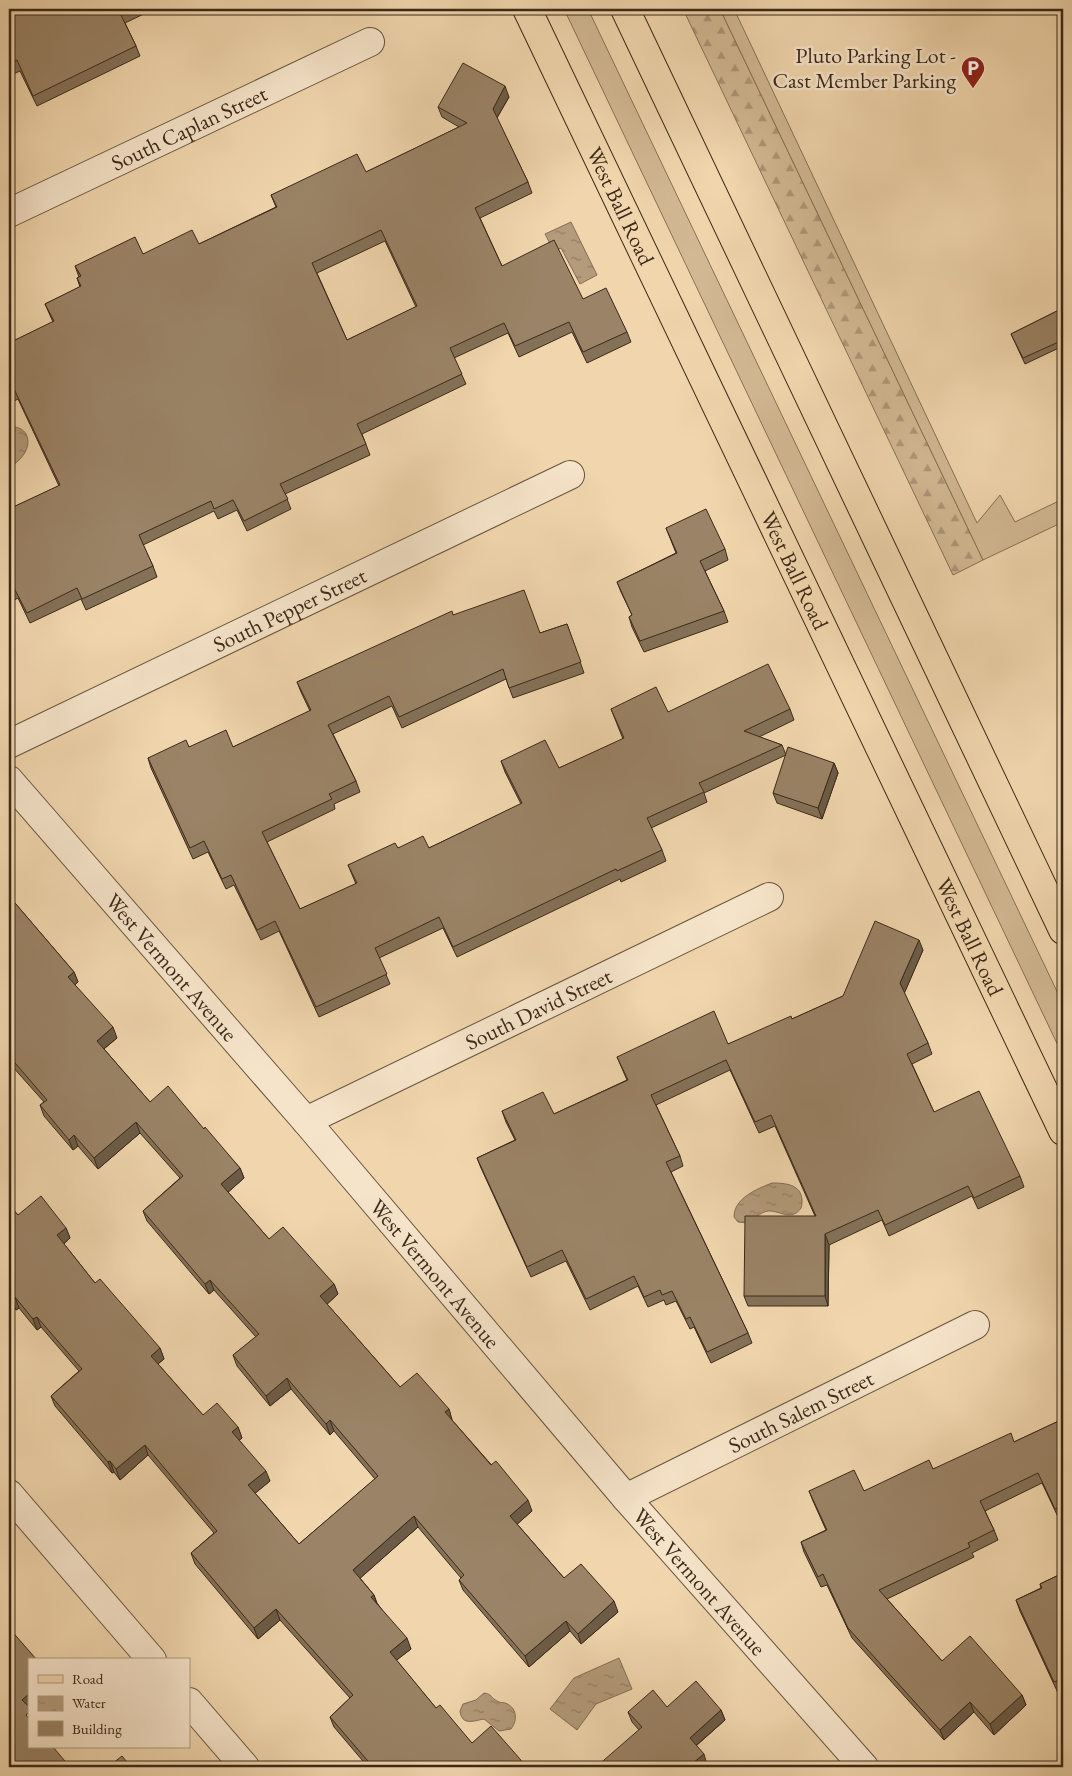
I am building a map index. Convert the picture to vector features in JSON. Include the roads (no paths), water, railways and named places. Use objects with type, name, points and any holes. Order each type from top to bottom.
[{"type":"main road","name":"West Ball Road","points":[[527,9],[1063,1131]]},
{"type":"main road","points":[[625,9],[1063,930]]},
{"type":"street","name":"South Caplan Street","points":[[9,213],[370,42]]},
{"type":"street","name":"South Pepper Street","points":[[9,744],[570,475]]},
{"type":"street","name":"West Vermont Avenue","points":[[9,780],[306,1121],[626,1498],[864,1767]]},
{"type":"street","name":"South David Street","points":[[306,1121],[769,897]]},
{"type":"street","name":"South Salem Street","points":[[626,1498],[975,1326]]},
{"type":"street","points":[[9,1494],[150,1658]]},
{"type":"street","points":[[190,1703],[245,1767]]},
{"type":"water","points":[[571,222],[597,275],[580,284],[561,248],[554,251],[545,234]]},
{"type":"water","points":[[9,427],[20,428],[24,431],[28,444],[22,456],[9,468]]},
{"type":"water","points":[[772,1183],[787,1184],[799,1191],[802,1200],[801,1208],[790,1215],[768,1211],[747,1223],[738,1222],[734,1217],[735,1210],[742,1199],[753,1191]]},
{"type":"water","points":[[619,1658],[632,1689],[596,1704],[577,1730],[550,1709],[574,1678]]},
{"type":"water","points":[[484,1693],[489,1694],[498,1702],[512,1707],[515,1714],[515,1722],[511,1729],[499,1731],[484,1719],[466,1721],[463,1719],[460,1711],[463,1704],[476,1700]]},
{"type":"place","name":"Pluto Parking Lot - Cast Member Parking","points":[[973,89]]}]
